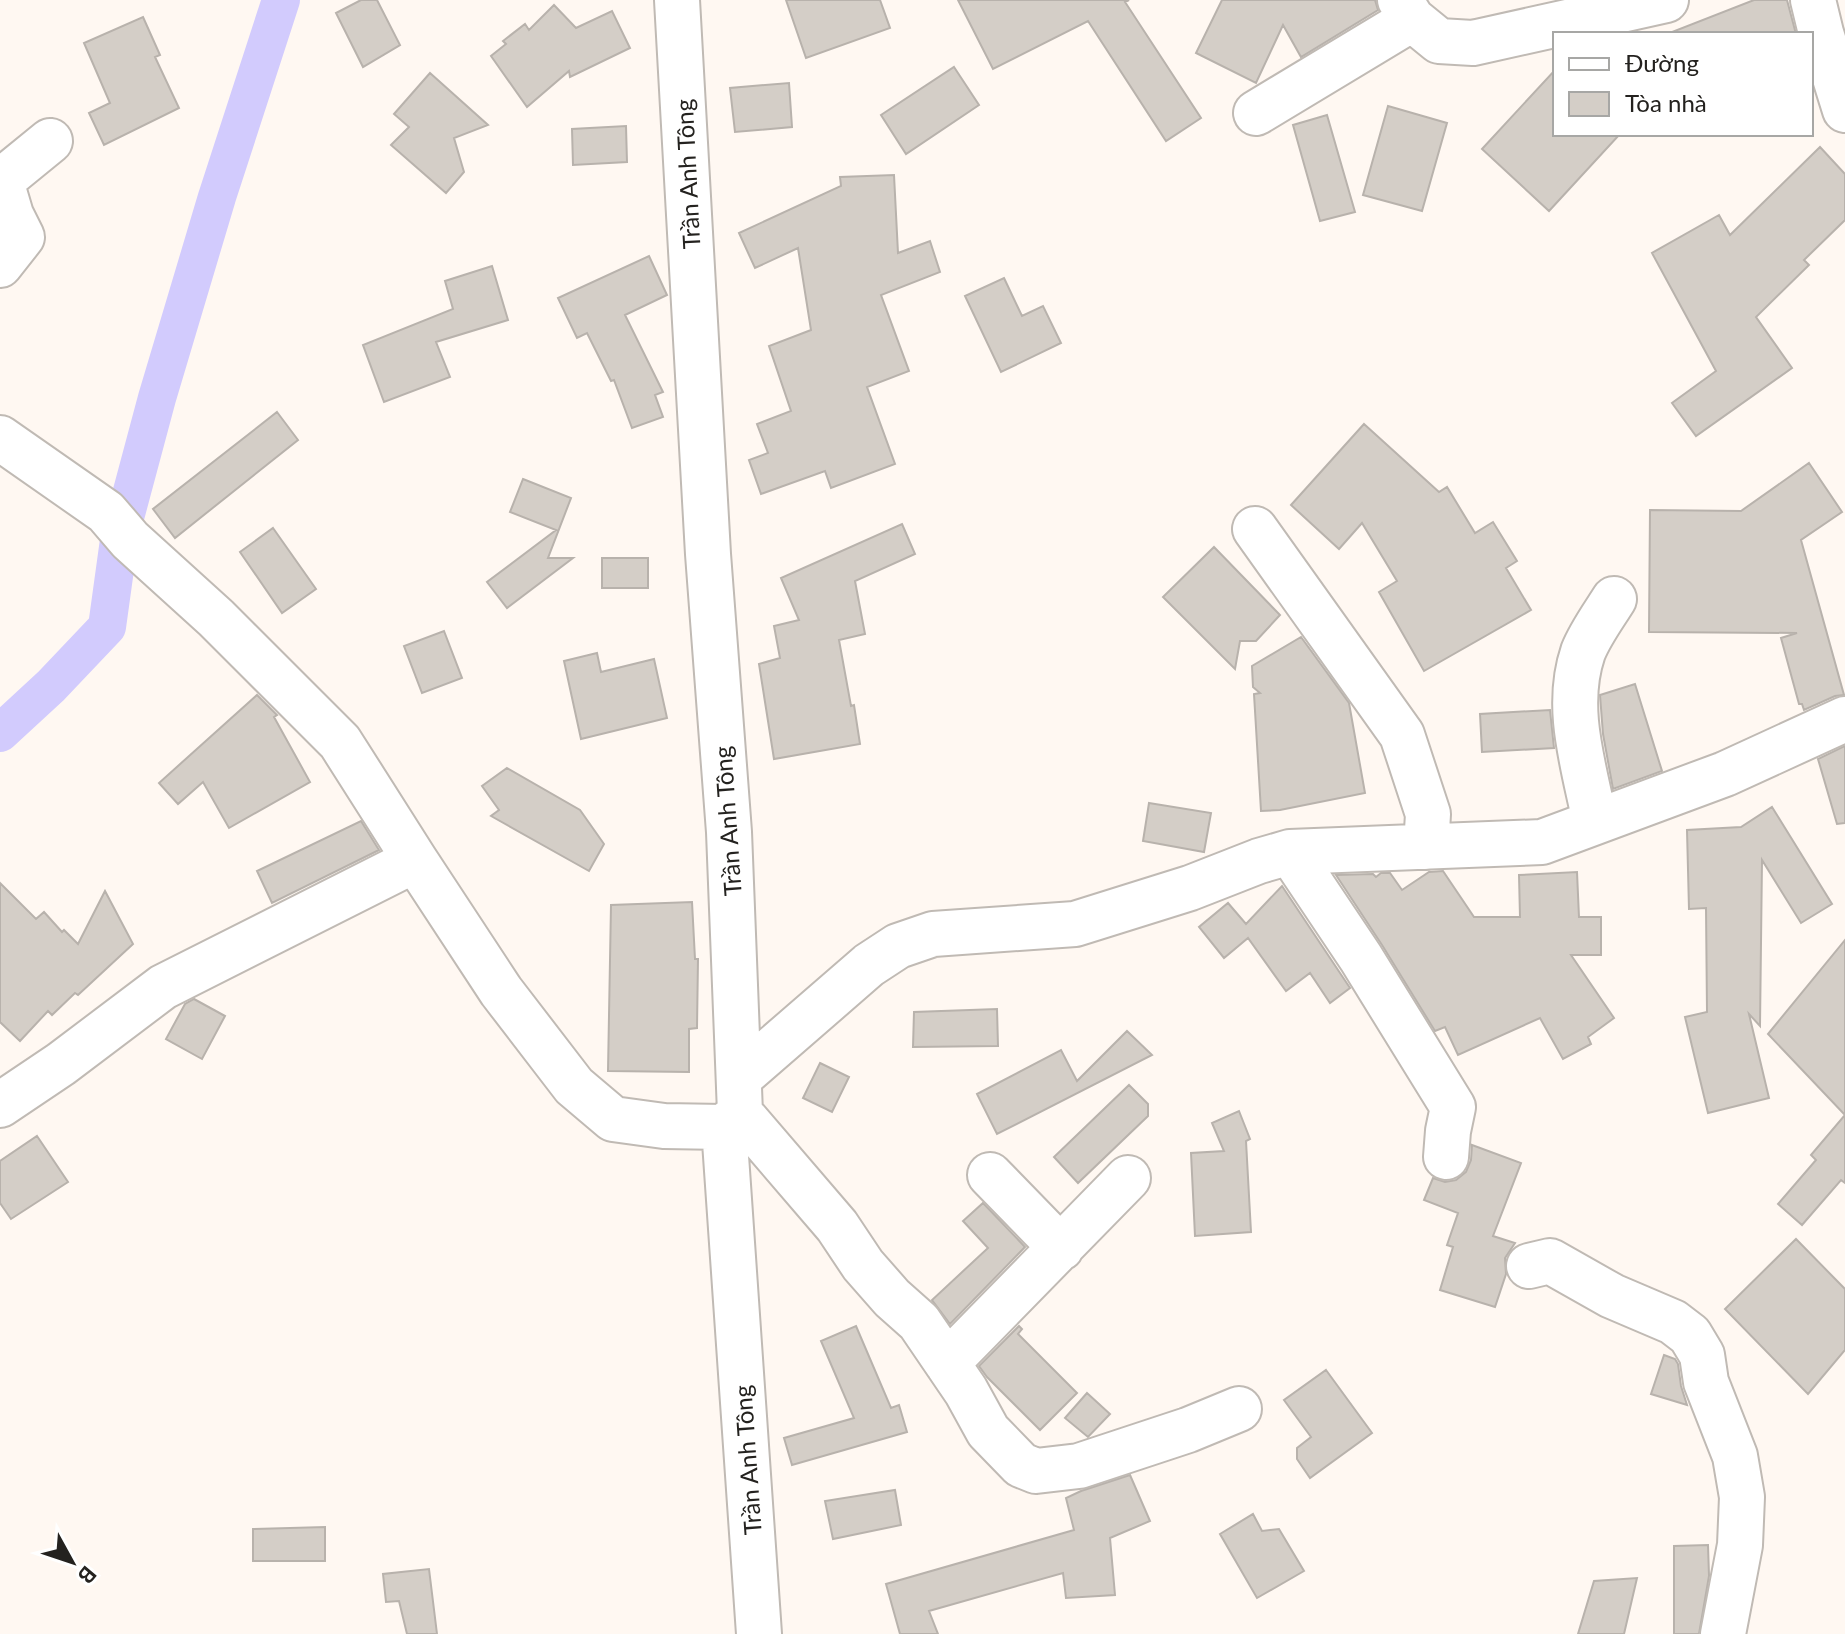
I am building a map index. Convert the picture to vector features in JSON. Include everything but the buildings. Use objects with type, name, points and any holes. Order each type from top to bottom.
[{"type":"street","name":"Trần Anh Tông","points":[[677,0],[708,554],[729,832],[735,1106],[759,1634]]},
{"type":"street","points":[[1256,113],[1406,10],[1439,41],[1473,43],[1666,0]]},
{"type":"street","points":[[1813,0],[1845,110]]},
{"type":"street","points":[[0,265],[22,237],[11,215],[1,181],[50,141]]},
{"type":"street","points":[[0,438],[118,526],[216,618],[340,742],[501,991],[574,1086],[613,1119],[664,1126],[735,1106],[857,974],[898,946],[933,934],[1075,924],[1290,852],[1542,842],[1725,774],[1845,719]]},
{"type":"street","points":[[1255,529],[1402,735],[1428,814],[1426,847]]},
{"type":"street","points":[[1595,822],[1575,726],[1576,678],[1584,649],[1614,599]]},
{"type":"street","points":[[1290,852],[1361,958],[1453,1107],[1446,1157]]},
{"type":"street","points":[[0,1105],[61,1064],[163,987],[415,860]]},
{"type":"street","points":[[735,1106],[837,1226],[863,1265],[892,1298],[919,1322],[966,1391],[988,1431],[1021,1465],[1036,1471],[1079,1466],[1188,1430],[1239,1409]]},
{"type":"street","points":[[990,1175],[1061,1248]]},
{"type":"street","points":[[947,1363],[1128,1178]]},
{"type":"street","points":[[1529,1266],[1550,1261],[1612,1296],[1673,1322],[1690,1335],[1702,1355],[1706,1382],[1735,1456],[1742,1497],[1740,1545],[1723,1634]]},
{"type":"waterway","points":[[0,733],[51,686],[107,627],[119,540],[157,398],[217,197],[281,0]]}]
